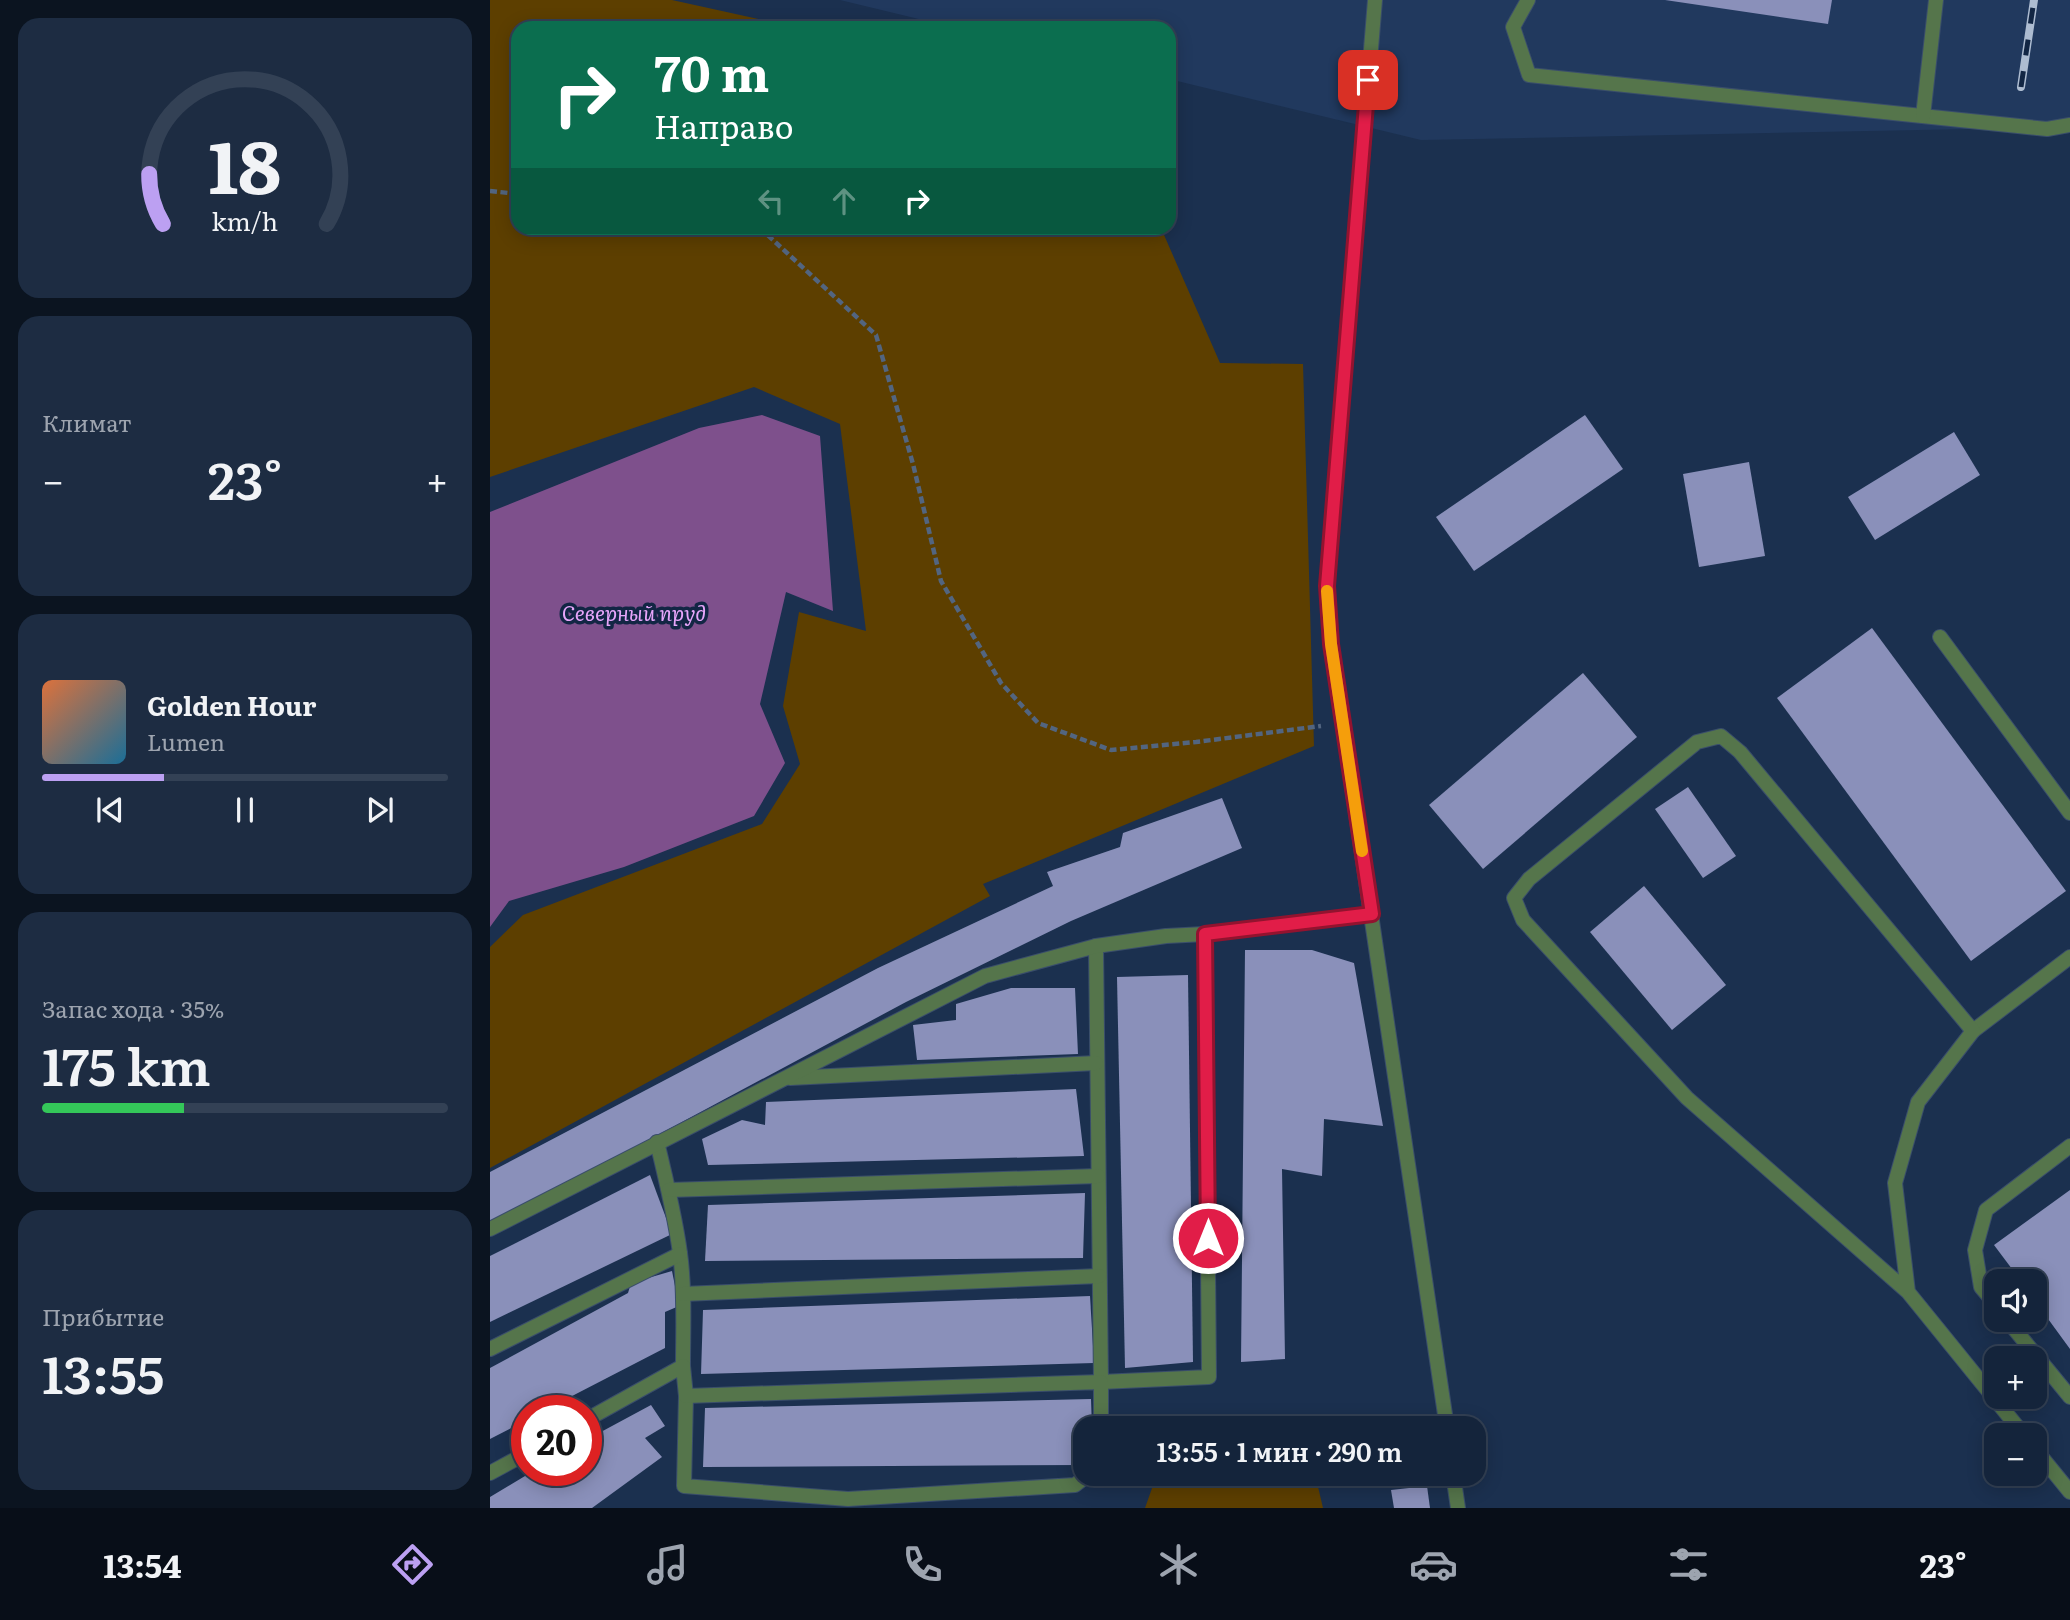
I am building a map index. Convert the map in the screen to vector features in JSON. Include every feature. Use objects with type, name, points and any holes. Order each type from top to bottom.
[{"type":"lane","points":[[1375,0],[1327,586],[1331,644],[1445,1416]]},
{"type":"lane","points":[[1528,0],[1513,27],[1529,75],[2047,129],[2070,125]]},
{"type":"lane","points":[[1923,116],[1936,0]]},
{"type":"lane","points":[[1940,637],[2070,813]]},
{"type":"lane","points":[[1973,1031],[1740,752],[1721,736],[1698,742],[1529,879],[1514,898],[1523,920],[1688,1098],[1908,1292],[2014,1423]]},
{"type":"lane","points":[[490,1228],[985,976],[1096,946],[1372,914]]},
{"type":"lane","points":[[686,1396],[1209,1377],[1205,934]]},
{"type":"lane","points":[[1096,946],[1101,1416]]},
{"type":"lane","points":[[1908,1292],[1895,1183],[1917,1102],[1973,1031],[2070,957]]},
{"type":"lane","points":[[783,1078],[1096,1063]]},
{"type":"lane","points":[[657,1142],[680,1254],[686,1396],[684,1486],[848,1499],[1073,1485]]},
{"type":"lane","points":[[1984,1291],[1981,1287],[1975,1250],[1986,1210],[2070,1146]]},
{"type":"lane","points":[[668,1190],[1098,1176]]},
{"type":"lane","points":[[490,1349],[680,1254]]},
{"type":"lane","points":[[683,1294],[1099,1276]]},
{"type":"lane","points":[[2017,1332],[2070,1397]]},
{"type":"lane","points":[[602,1411],[683,1366]]},
{"type":"lane","points":[[490,1473],[511,1461]]},
{"type":"lane","points":[[2047,1464],[2070,1492]]},
{"type":"lane","points":[[1455,1486],[1458,1508]]},
{"type":"path","points":[[490,191],[511,193]]},
{"type":"path","points":[[768,235],[876,335],[913,464],[941,580],[1001,683],[1038,723],[1111,750],[1343,723]]},
{"type":"shaded area","points":[[490,0],[672,0],[767,21],[511,21],[511,235],[1164,235],[1220,363],[1303,364],[1314,746],[983,884],[990,896],[490,1168],[490,947],[523,915],[762,824],[800,764],[783,706],[799,612],[866,631],[840,424],[754,387],[490,477]]},
{"type":"shaded area","points":[[840,0],[2070,0],[2070,127],[1421,140],[1176,81],[1176,21],[927,21]]},
{"type":"shaded area","points":[[1153,1486],[1318,1486],[1323,1508],[1145,1508]]},
{"type":"water","name":"Северный пруд","points":[[762,415],[820,436],[833,611],[786,592],[760,704],[785,763],[754,816],[624,867],[509,901],[490,927],[490,512],[699,428]]},
{"type":"building","points":[[1665,0],[1832,0],[1828,24]]},
{"type":"building","points":[[1585,415],[1623,469],[1474,571],[1436,517]]},
{"type":"building","points":[[1954,432],[1980,475],[1875,540],[1848,497]]},
{"type":"building","points":[[1749,462],[1765,556],[1699,567],[1683,474]]},
{"type":"building","points":[[1872,628],[2066,891],[1971,961],[1777,698]]},
{"type":"building","points":[[1583,673],[1637,737],[1483,869],[1429,805]]},
{"type":"building","points":[[1688,787],[1736,856],[1703,878],[1655,809]]},
{"type":"building","points":[[1222,798],[1242,848],[1071,921],[906,1002],[490,1225],[490,1172],[878,968],[1053,886],[1047,872],[1120,847],[1123,833]]},
{"type":"building","points":[[1644,886],[1726,985],[1672,1030],[1590,932]]},
{"type":"building","points":[[1245,950],[1312,950],[1354,963],[1383,1126],[1324,1119],[1322,1176],[1282,1169],[1285,1359],[1241,1362]]},
{"type":"building","points":[[1188,975],[1193,1362],[1125,1368],[1117,977]]},
{"type":"building","points":[[1011,988],[1075,988],[1078,1054],[917,1060],[913,1025],[956,1020],[956,1004]]},
{"type":"building","points":[[1076,1089],[1084,1156],[708,1165],[702,1139],[742,1120],[765,1125],[766,1102]]},
{"type":"building","points":[[650,1175],[672,1234],[490,1322],[490,1256]]},
{"type":"building","points":[[2070,1190],[2070,1349],[2047,1317],[2047,1269],[2012,1269],[1994,1245]]},
{"type":"building","points":[[1085,1193],[1083,1258],[705,1261],[708,1205]]},
{"type":"building","points":[[672,1271],[679,1306],[665,1312],[665,1348],[574,1395],[511,1395],[511,1428],[490,1439],[490,1368],[628,1293],[631,1283]]},
{"type":"building","points":[[1090,1296],[1094,1363],[701,1374],[703,1310]]},
{"type":"building","points":[[1091,1399],[1092,1416],[1073,1416],[1073,1465],[703,1467],[705,1408]]},
{"type":"building","points":[[651,1405],[665,1426],[645,1438],[662,1457],[592,1508],[490,1508],[490,1497],[511,1484],[602,1486],[602,1431]]},
{"type":"building","points":[[1427,1486],[1430,1508],[1394,1508],[1391,1490]]},
{"type":"railway","points":[[2021,87],[2034,0]]},
{"type":"slow traffic","points":[[1327,591],[1331,644],[1362,851]]},
{"type":"route","points":[[1208,1238],[1205,934],[1372,914],[1331,644],[1327,586],[1368,80]]}]
